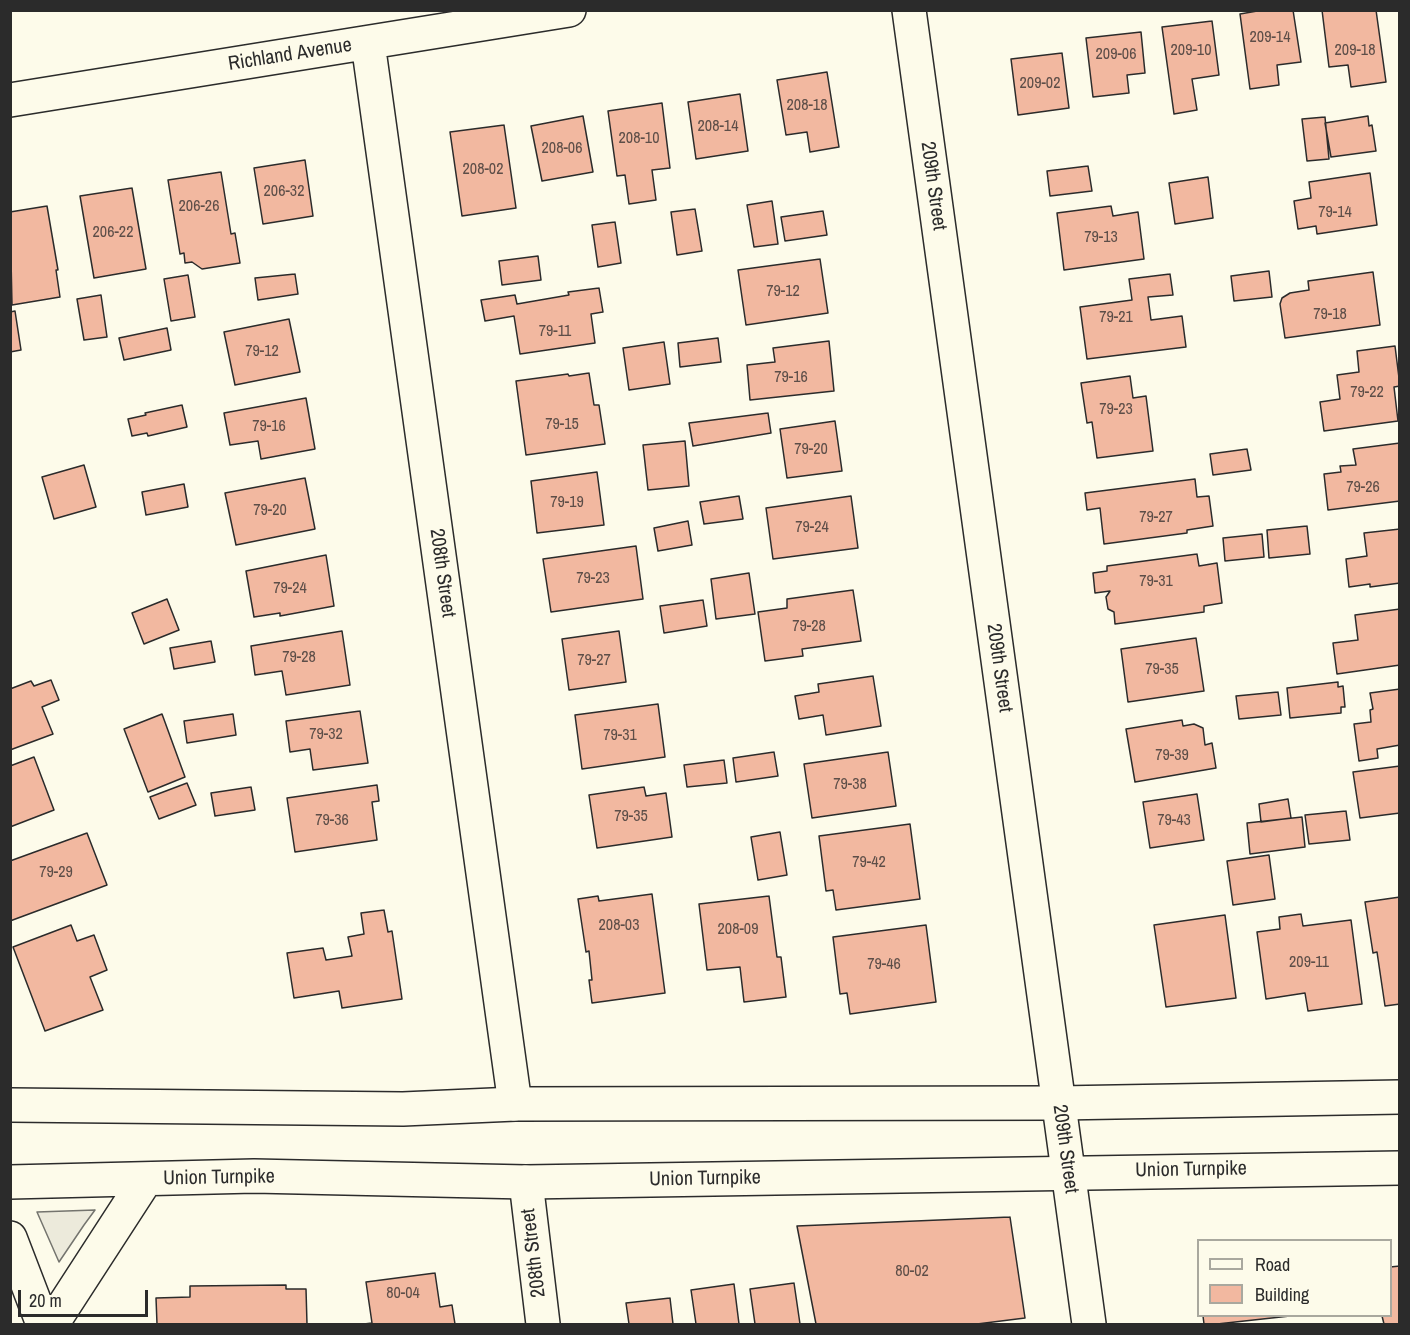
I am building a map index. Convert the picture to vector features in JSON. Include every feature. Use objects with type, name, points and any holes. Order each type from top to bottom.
[{"type":"street","name":"Richland Avenue","points":[[10,100],[569,10]]},
{"type":"street","name":"209th Street","points":[[909,10],[1089,1324]]},
{"type":"street","name":"208th Street","points":[[368,42],[515,1104]]},
{"type":"street","points":[[10,1105],[403,1109],[515,1104],[1059,1102],[1400,1097]]},
{"type":"street","name":"Union Turnpike","points":[[10,1182],[254,1176],[526,1182],[1400,1168]]},
{"type":"street","points":[[52,1324],[146,1179]]},
{"type":"street","name":"208th Street","points":[[526,1182],[543,1324]]},
{"type":"street","points":[[10,1239],[43,1324]]},
{"type":"shaded area","points":[[95,1210],[84,1225],[59,1262],[37,1212]]},
{"type":"building","points":[[1263,10],[1293,10],[1301,62],[1277,65],[1279,85],[1250,89],[1240,14]]},
{"type":"building","points":[[1322,10],[1376,10],[1386,82],[1351,87],[1348,65],[1329,67]]},
{"type":"building","points":[[1212,21],[1219,75],[1192,79],[1197,110],[1174,114],[1162,27]]},
{"type":"building","points":[[1141,32],[1145,73],[1127,75],[1129,93],[1093,97],[1086,38]]},
{"type":"building","points":[[1062,53],[1069,108],[1018,115],[1011,59]]},
{"type":"building","points":[[827,72],[839,147],[810,152],[807,132],[786,135],[777,80]]},
{"type":"building","points":[[740,94],[748,151],[696,159],[688,102]]},
{"type":"building","points":[[662,103],[670,168],[652,170],[656,200],[629,204],[625,175],[617,176],[608,111]]},
{"type":"building","points":[[583,116],[593,172],[542,181],[531,126]]},
{"type":"building","points":[[1368,116],[1369,126],[1372,125],[1376,151],[1331,157],[1325,123]]},
{"type":"building","points":[[1325,117],[1329,159],[1307,161],[1302,119]]},
{"type":"building","points":[[504,125],[516,208],[462,216],[450,132]]},
{"type":"building","points":[[305,160],[313,216],[263,224],[254,168]]},
{"type":"building","points":[[1088,166],[1092,191],[1050,196],[1047,171]]},
{"type":"building","points":[[221,172],[231,234],[235,233],[240,263],[202,269],[192,262],[185,263],[184,253],[180,254],[168,180]]},
{"type":"building","points":[[1370,173],[1377,225],[1317,234],[1316,226],[1298,229],[1294,201],[1311,198],[1309,182]]},
{"type":"building","points":[[1208,177],[1213,218],[1175,224],[1169,183]]},
{"type":"building","points":[[132,188],[146,269],[94,278],[80,196]]},
{"type":"building","points":[[772,201],[778,244],[754,247],[747,205]]},
{"type":"building","points":[[47,206],[58,270],[56,270],[60,297],[12,305],[10,212]]},
{"type":"building","points":[[1111,206],[1113,216],[1138,212],[1144,259],[1064,270],[1057,213]]},
{"type":"building","points":[[695,209],[702,251],[677,255],[671,212]]},
{"type":"building","points":[[823,211],[827,235],[785,241],[781,217]]},
{"type":"building","points":[[615,222],[621,263],[598,267],[592,225]]},
{"type":"building","points":[[538,256],[541,280],[502,285],[499,261]]},
{"type":"building","points":[[820,259],[828,313],[746,325],[738,270]]},
{"type":"building","points":[[1269,271],[1272,297],[1234,301],[1231,276]]},
{"type":"building","points":[[1373,272],[1380,325],[1285,338],[1280,304],[1282,298],[1290,293],[1309,290],[1308,281]]},
{"type":"building","points":[[295,274],[298,294],[258,300],[255,278]]},
{"type":"building","points":[[1170,274],[1173,295],[1148,297],[1151,320],[1182,316],[1186,347],[1087,359],[1080,307],[1132,300],[1129,279]]},
{"type":"building","points":[[188,275],[195,317],[171,321],[164,279]]},
{"type":"building","points":[[599,288],[603,312],[591,314],[595,343],[520,354],[514,316],[485,321],[481,300],[515,295],[517,304],[569,295],[568,292]]},
{"type":"building","points":[[101,295],[107,337],[84,340],[77,299]]},
{"type":"building","points":[[15,311],[21,350],[10,352],[10,312]]},
{"type":"building","points":[[289,319],[300,372],[235,385],[224,332]]},
{"type":"building","points":[[167,328],[171,350],[124,360],[119,338]]},
{"type":"building","points":[[718,338],[721,362],[680,367],[678,343]]},
{"type":"building","points":[[829,341],[834,391],[750,400],[747,365],[775,362],[773,348]]},
{"type":"building","points":[[664,342],[670,384],[629,390],[623,348]]},
{"type":"building","points":[[1395,346],[1400,386],[1394,387],[1398,421],[1324,431],[1320,402],[1340,399],[1337,375],[1359,372],[1357,351]]},
{"type":"building","points":[[589,373],[594,405],[599,405],[605,444],[526,455],[516,381]]},
{"type":"building","points":[[1130,376],[1133,398],[1146,396],[1153,451],[1097,458],[1092,422],[1087,423],[1081,383]]},
{"type":"building","points":[[306,398],[315,449],[261,459],[258,441],[230,445],[224,413]]},
{"type":"building","points":[[182,405],[187,427],[148,436],[147,433],[132,436],[128,419]]},
{"type":"building","points":[[768,413],[771,433],[693,446],[689,423]]},
{"type":"building","points":[[835,421],[842,471],[787,478],[780,429]]},
{"type":"building","points":[[685,441],[689,486],[648,490],[643,445]]},
{"type":"building","points":[[1400,443],[1400,501],[1328,510],[1324,474],[1341,472],[1340,466],[1356,465],[1353,449]]},
{"type":"building","points":[[1247,449],[1251,470],[1213,475],[1210,454]]},
{"type":"building","points":[[84,465],[96,507],[54,519],[42,477]]},
{"type":"building","points":[[597,472],[604,525],[537,533],[531,481]]},
{"type":"building","points":[[305,478],[315,529],[236,545],[225,493]]},
{"type":"building","points":[[1195,479],[1197,497],[1209,496],[1213,526],[1187,530],[1187,533],[1104,544],[1100,508],[1087,510],[1085,493]]},
{"type":"building","points":[[184,484],[188,507],[146,515],[142,492]]},
{"type":"building","points":[[739,496],[743,519],[704,524],[700,502]]},
{"type":"building","points":[[851,496],[858,548],[773,559],[766,508]]},
{"type":"building","points":[[688,521],[692,545],[658,551],[654,528]]},
{"type":"building","points":[[1307,526],[1310,554],[1269,558],[1267,530]]},
{"type":"building","points":[[1400,529],[1400,583],[1349,587],[1346,559],[1367,556],[1364,533]]},
{"type":"building","points":[[1262,534],[1264,557],[1225,561],[1223,538]]},
{"type":"building","points":[[636,546],[643,599],[551,612],[543,559]]},
{"type":"building","points":[[1197,554],[1199,566],[1217,563],[1222,603],[1204,606],[1204,612],[1115,624],[1114,612],[1108,609],[1106,597],[1110,591],[1095,593],[1093,573],[1107,571],[1107,566]]},
{"type":"building","points":[[326,555],[334,606],[280,616],[280,613],[254,617],[246,571]]},
{"type":"building","points":[[749,573],[755,614],[716,619],[711,579]]},
{"type":"building","points":[[853,590],[861,641],[802,649],[803,656],[765,661],[758,612],[787,608],[787,599]]},
{"type":"building","points":[[167,599],[179,630],[144,644],[132,613]]},
{"type":"building","points":[[703,600],[707,626],[664,633],[660,606]]},
{"type":"building","points":[[1400,609],[1400,665],[1337,674],[1333,643],[1358,640],[1355,615]]},
{"type":"building","points":[[342,631],[350,685],[286,695],[282,671],[255,675],[251,646]]},
{"type":"building","points":[[619,631],[626,682],[569,690],[562,639]]},
{"type":"building","points":[[1196,638],[1204,691],[1128,702],[1121,649]]},
{"type":"building","points":[[211,641],[215,662],[174,669],[170,648]]},
{"type":"building","points":[[873,676],[881,726],[826,735],[823,715],[799,719],[795,696],[819,692],[818,684]]},
{"type":"building","points":[[51,680],[59,700],[42,707],[53,734],[10,750],[10,689],[31,681],[34,686]]},
{"type":"building","points":[[1338,682],[1338,687],[1343,686],[1345,707],[1341,707],[1341,713],[1290,718],[1287,688]]},
{"type":"building","points":[[1400,689],[1400,745],[1377,749],[1378,758],[1359,761],[1354,724],[1371,722],[1370,710],[1373,709],[1370,693]]},
{"type":"building","points":[[1278,692],[1281,715],[1239,719],[1236,696]]},
{"type":"building","points":[[658,704],[665,757],[582,769],[575,715]]},
{"type":"building","points":[[360,711],[368,763],[313,770],[310,749],[290,752],[286,721]]},
{"type":"building","points":[[162,714],[185,777],[148,792],[124,729]]},
{"type":"building","points":[[233,714],[236,735],[187,743],[184,721]]},
{"type":"building","points":[[1182,720],[1183,726],[1194,724],[1203,728],[1205,745],[1212,743],[1216,768],[1135,782],[1126,729]]},
{"type":"building","points":[[774,752],[778,776],[736,782],[733,758]]},
{"type":"building","points":[[888,752],[896,806],[812,818],[804,764]]},
{"type":"building","points":[[34,757],[54,810],[10,827],[10,766]]},
{"type":"building","points":[[724,760],[727,783],[687,787],[684,765]]},
{"type":"building","points":[[1400,766],[1400,813],[1360,818],[1353,772]]},
{"type":"building","points":[[187,783],[196,805],[159,819],[150,797]]},
{"type":"building","points":[[377,785],[379,801],[372,802],[377,840],[295,852],[287,798]]},
{"type":"building","points":[[251,787],[255,810],[215,816],[211,793]]},
{"type":"building","points":[[644,787],[646,796],[666,793],[672,837],[597,848],[589,795]]},
{"type":"building","points":[[1197,794],[1204,840],[1150,848],[1143,802]]},
{"type":"building","points":[[1288,799],[1291,818],[1261,822],[1259,804]]},
{"type":"building","points":[[1346,811],[1350,840],[1309,844],[1305,815]]},
{"type":"building","points":[[1302,817],[1305,847],[1250,854],[1247,823]]},
{"type":"building","points":[[910,824],[920,899],[836,910],[833,890],[826,891],[819,836]]},
{"type":"building","points":[[780,832],[787,875],[758,880],[751,837]]},
{"type":"building","points":[[87,833],[107,885],[10,921],[10,861]]},
{"type":"building","points":[[1269,855],[1275,899],[1233,905],[1227,861]]},
{"type":"building","points":[[652,894],[665,993],[592,1003],[589,951],[586,952],[578,899],[598,896],[599,901]]},
{"type":"building","points":[[769,896],[777,957],[781,957],[786,997],[744,1002],[740,967],[707,970],[699,904]]},
{"type":"building","points":[[1400,897],[1400,1004],[1385,1006],[1377,952],[1373,953],[1365,902]]},
{"type":"building","points":[[384,910],[388,932],[392,931],[402,999],[342,1008],[339,991],[294,998],[287,953],[323,948],[326,960],[352,956],[348,937],[364,934],[361,913]]},
{"type":"building","points":[[1301,914],[1303,926],[1351,920],[1362,1004],[1308,1011],[1305,993],[1266,999],[1257,932],[1280,929],[1279,917]]},
{"type":"building","points":[[1225,915],[1236,998],[1166,1007],[1154,925]]},
{"type":"building","points":[[71,925],[77,941],[94,935],[107,970],[90,977],[103,1010],[45,1031],[13,947]]},
{"type":"building","points":[[926,925],[936,1002],[850,1014],[847,993],[840,994],[833,937]]},
{"type":"building","points":[[1010,1217],[1025,1318],[977,1324],[816,1324],[797,1226]]},
{"type":"building","points":[[1400,1266],[1400,1324],[1384,1324],[1382,1317],[1392,1317],[1392,1267]]},
{"type":"building","points":[[435,1273],[440,1307],[452,1305],[455,1324],[364,1324],[372,1323],[366,1282]]},
{"type":"building","points":[[794,1283],[800,1324],[755,1324],[750,1289]]},
{"type":"building","points":[[734,1284],[739,1324],[696,1324],[691,1290]]},
{"type":"building","points":[[286,1285],[286,1289],[306,1289],[307,1324],[157,1324],[156,1298],[190,1297],[190,1286]]},
{"type":"building","points":[[670,1298],[673,1324],[629,1324],[626,1303]]},
{"type":"building","points":[[1203,1317],[1281,1317],[1217,1324],[1204,1324]]}]
